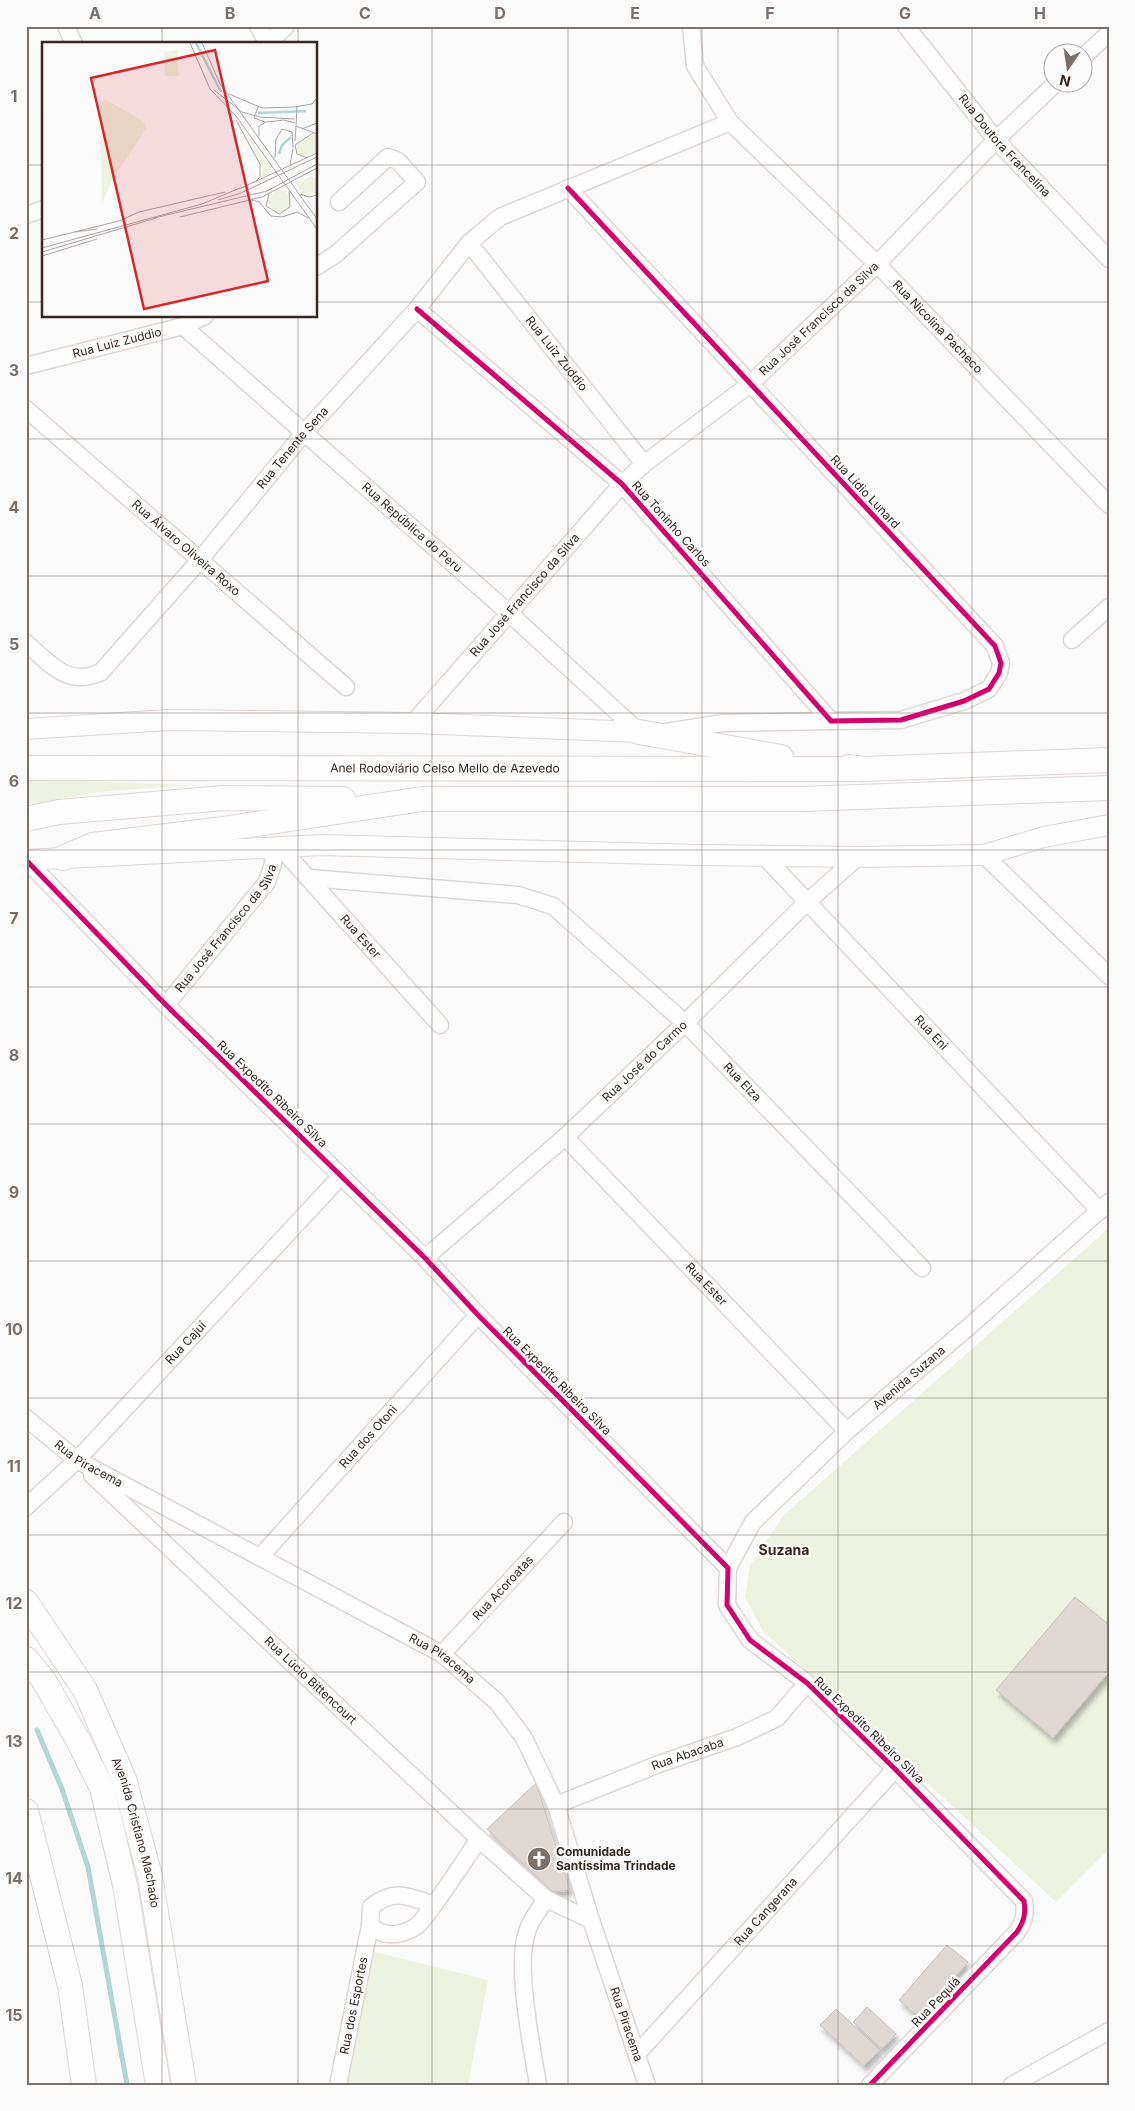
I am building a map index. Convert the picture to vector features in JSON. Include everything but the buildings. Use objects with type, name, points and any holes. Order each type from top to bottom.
[{"type":"highway","points":[[646,733],[749,752],[864,769],[1109,760]]},
{"type":"highway","name":"Anel Rodoviário Celso Mello de Azevedo","points":[[26,768],[864,769]]},
{"type":"highway","points":[[26,819],[59,812],[224,798],[803,799],[1109,788]]},
{"type":"highway","points":[[63,858],[93,845],[226,828],[422,799]]},
{"type":"highway","name":"Avenida Cristiano Machado","points":[[26,1602],[85,1690],[124,1779],[150,1876],[184,2085]]},
{"type":"highway","name":"Avenida Cristiano Machado","points":[[26,1658],[43,1679],[78,1740],[102,1788],[125,1886],[158,2085]]},
{"type":"highway","points":[[28,1819],[31,1854],[70,1986],[84,2085]]},
{"type":"main road","points":[[26,729],[168,720],[413,724],[646,733]]},
{"type":"main road","points":[[26,860],[321,845],[698,855],[762,854],[858,857],[984,855],[1044,837],[1109,825]]},
{"type":"street","points":[[66,26],[73,42]]},
{"type":"street","points":[[258,26],[267,42]]},
{"type":"street","points":[[270,42],[286,26]]},
{"type":"street","name":"Rua Nicolina Pacheco","points":[[691,26],[695,66],[730,122],[877,264],[1109,505]]},
{"type":"street","name":"Rua Doutora Francelina","points":[[906,26],[996,140],[1109,259]]},
{"type":"street","points":[[1092,49],[1109,33]]},
{"type":"street","name":"Rua José Francisco da Silva","points":[[413,724],[622,484],[644,464],[750,384],[877,264],[996,140],[1046,92]]},
{"type":"street","points":[[568,188],[730,122]]},
{"type":"street","points":[[318,266],[336,254],[417,182],[398,161],[388,157],[339,202]]},
{"type":"street","name":"Rua Tenente Sena","points":[[26,643],[59,670],[74,678],[88,678],[101,672],[199,561],[304,433],[417,309],[469,243],[500,217],[568,188]]},
{"type":"street","name":"Rua Lídio Lunard","points":[[568,188],[995,646],[1001,663],[999,673],[989,689],[964,701],[901,720],[828,716],[722,723],[646,733]]},
{"type":"street","points":[[26,216],[42,210]]},
{"type":"street","name":"Rua Luiz Zuddio","points":[[469,243],[644,464]]},
{"type":"street","name":"Rua Toninho Carlos","points":[[417,309],[622,484],[828,716]]},
{"type":"street","name":"Rua Luiz Zuddio","points":[[26,366],[184,326],[201,318]]},
{"type":"street","name":"Rua República do Peru","points":[[184,326],[646,733]]},
{"type":"street","name":"Rua Álvaro Oliveira Roxo","points":[[26,409],[346,687]]},
{"type":"street","points":[[1072,640],[1109,607]]},
{"type":"street","name":"Rua José Francisco da Silva","points":[[166,1005],[267,882],[277,848]]},
{"type":"street","name":"Rua Ester","points":[[277,848],[309,878],[440,1025]]},
{"type":"street","name":"Rua Eni","points":[[762,854],[1104,1206]]},
{"type":"street","points":[[984,855],[1109,976]]},
{"type":"street","name":"Rua José do Carmo","points":[[425,1258],[565,1136],[685,1023],[807,902],[858,857]]},
{"type":"street","name":"Rua Expedito Ribeiro Silva","points":[[26,860],[166,1005],[425,1258],[478,1315],[728,1568],[727,1606],[750,1640],[807,1683],[1019,1894],[1024,1901],[1026,1911],[1024,1923],[1017,1932]]},
{"type":"street","name":"Rua Elza","points":[[309,878],[518,894],[553,906],[685,1023],[922,1268]]},
{"type":"street","name":"Rua Ester","points":[[565,1136],[847,1431]]},
{"type":"street","name":"Rua Cajuí","points":[[26,1507],[77,1460],[341,1176]]},
{"type":"street","name":"Avenida Suzana","points":[[728,1568],[754,1522],[847,1431],[1104,1206]]},
{"type":"street","name":"Rua dos Otoni","points":[[260,1558],[478,1315]]},
{"type":"street","name":"Rua Piracema","points":[[26,1418],[77,1460],[442,1654],[497,1702],[524,1738],[556,1805],[591,1920],[647,2085]]},
{"type":"street","name":"Rua Lúcio Bittencourt","points":[[77,1460],[479,1840],[546,1899],[591,1920]]},
{"type":"street","name":"Rua Acoroatas","points":[[442,1654],[564,1522]]},
{"type":"street","name":"Rua Abacaba","points":[[556,1805],[659,1764],[737,1737],[777,1718],[807,1683]]},
{"type":"street","name":"Rua Cangerana","points":[[637,2054],[895,1769]]},
{"type":"street","points":[[370,1925],[376,1931],[392,1935],[404,1933],[417,1926],[434,1905],[479,1840]]},
{"type":"street","name":"Rua dos Esportes","points":[[338,2085],[370,1925],[371,1907],[390,1896],[401,1894],[434,1905]]},
{"type":"street","points":[[538,2085],[525,1996],[523,1961],[527,1931],[546,1899]]},
{"type":"street","name":"Rua Pequiá","points":[[870,2085],[1017,1932]]},
{"type":"street","points":[[1012,2085],[1108,2031],[1109,2025]]},
{"type":"green space","points":[[52,780],[191,785],[99,792],[26,805],[26,781]]},
{"type":"green space","points":[[1109,1228],[1109,1849],[1056,1902],[763,1631],[745,1597],[750,1565],[784,1515]]},
{"type":"green space","points":[[367,1950],[488,1980],[468,2085],[345,2085]]},
{"type":"waterway","points":[[37,1730],[62,1789],[88,1867],[127,2085]]},
{"type":"cycle path","points":[[417,309],[622,484],[831,721],[901,720],[964,701],[989,689],[999,673],[1001,663],[995,646],[568,188]]},
{"type":"cycle path","points":[[26,860],[166,1005],[425,1258],[478,1315],[728,1568],[727,1605],[750,1640],[807,1683],[895,1769],[1024,1901],[1024,1917],[1017,1932],[870,2085]]},
{"type":"place","name":"Comunidade Santíssima Trindade","points":[[539,1859]]},
{"type":"district","name":"Suzana","points":[[784,1550]]}]
